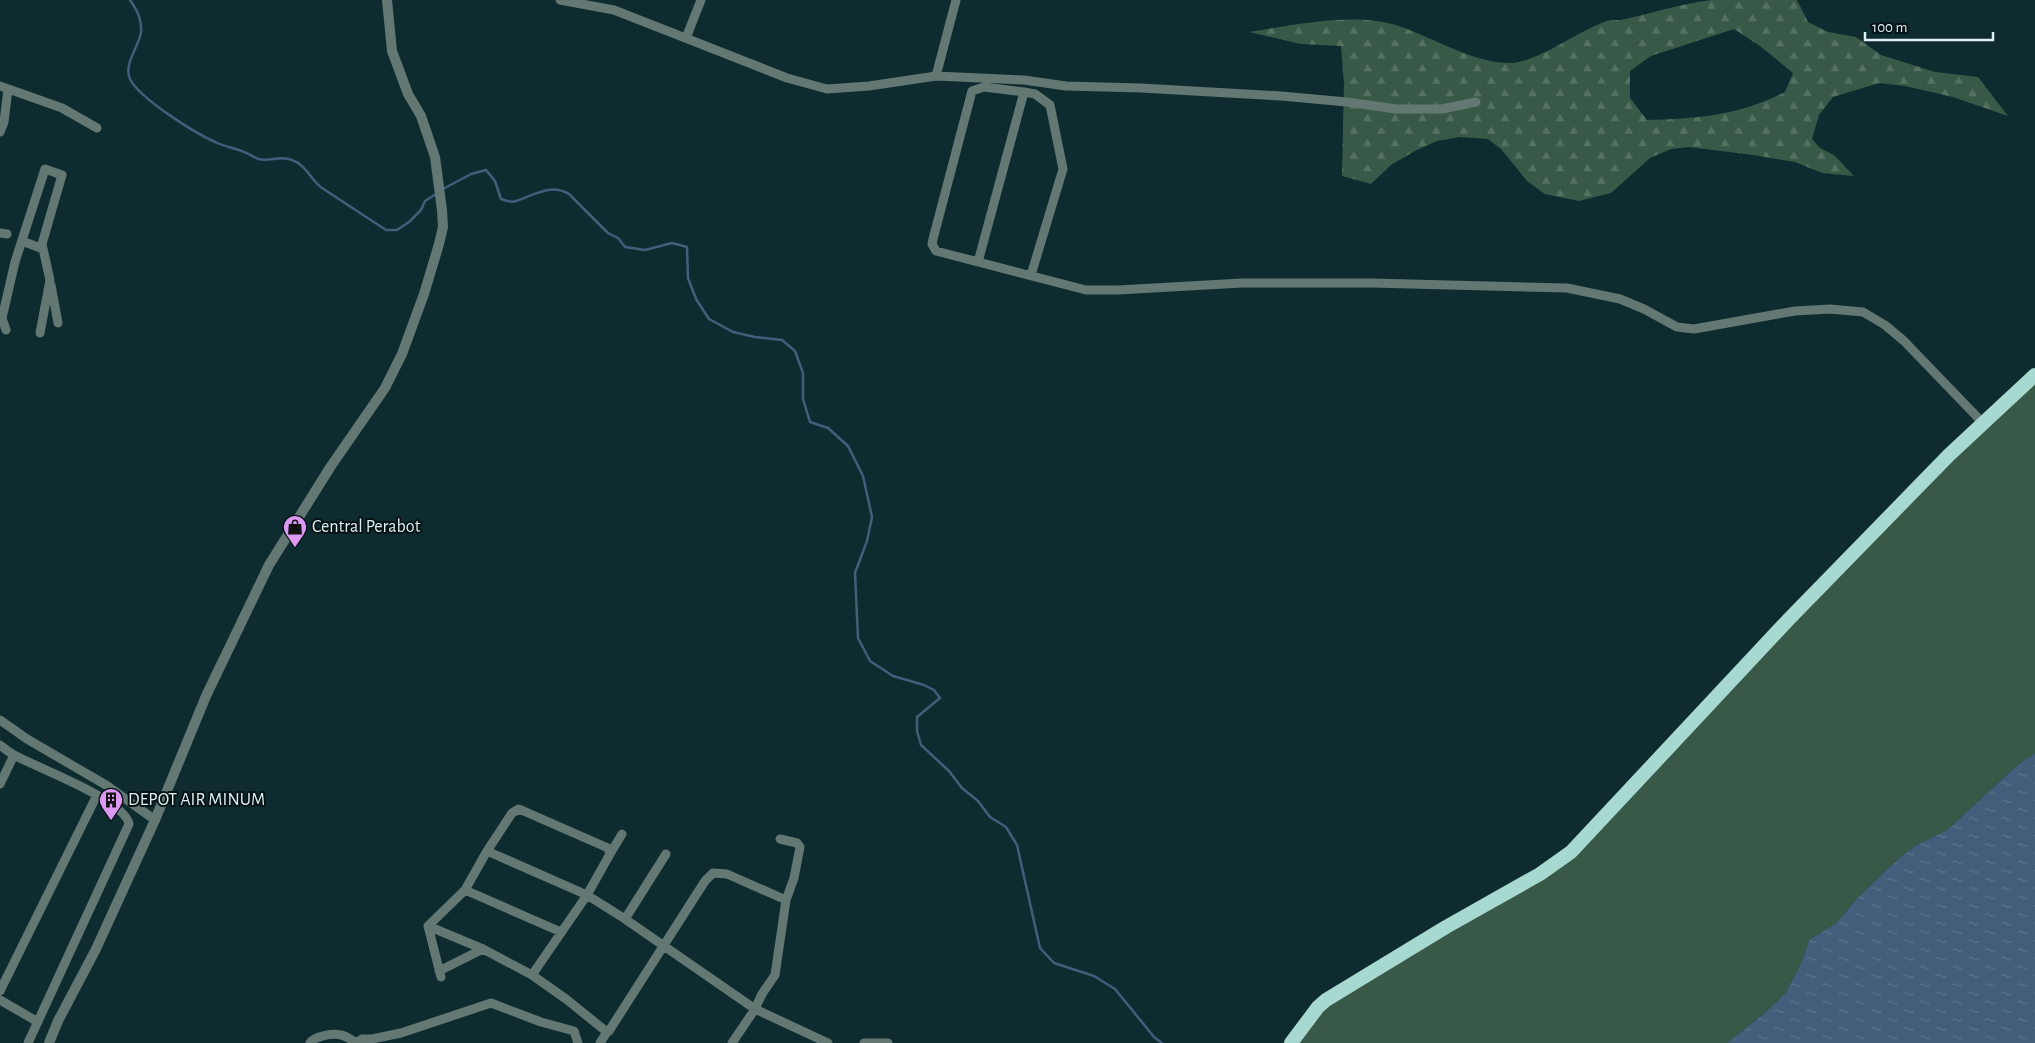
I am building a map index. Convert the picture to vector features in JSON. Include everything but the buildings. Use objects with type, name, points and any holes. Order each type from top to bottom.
[{"type":"highway","points":[[1291,1043],[1314,1012],[1326,1000],[1446,926],[1540,874],[1571,852],[1788,620],[1949,455],[2035,375]]},
{"type":"street","points":[[49,1043],[58,1021],[96,949],[155,820],[206,696],[269,565],[331,466],[385,388],[402,354],[439,244],[443,227],[435,157],[421,116],[408,94],[392,52],[387,0]]},
{"type":"street","points":[[560,0],[614,10],[787,78],[827,89],[869,86],[936,76],[1024,80],[1066,86],[1281,96],[1396,109],[1442,109],[1476,102]]},
{"type":"street","points":[[686,38],[701,0]]},
{"type":"street","points":[[936,76],[956,0]]},
{"type":"street","points":[[0,132],[4,122],[4,87],[62,108],[98,128]]},
{"type":"street","points":[[1031,276],[1063,169],[1050,105],[1034,94],[1024,92],[984,88],[972,91],[932,244],[936,251],[1072,288],[1097,290],[1251,283],[1548,286],[1591,292],[1620,299],[1644,309],[1677,327],[1694,329],[1795,311],[1850,310],[1863,312],[1904,340],[1983,423]]},
{"type":"street","points":[[978,262],[1024,92]]},
{"type":"street","points":[[6,330],[2,318],[22,241],[45,169],[62,175],[42,244],[58,323]]},
{"type":"street","points":[[22,241],[43,249]]},
{"type":"street","points":[[40,333],[50,280]]},
{"type":"street","points":[[0,720],[27,739],[106,785],[155,820]]},
{"type":"street","points":[[0,745],[14,755],[97,795],[125,815],[129,824],[28,1043]]},
{"type":"street","points":[[0,784],[14,755]]},
{"type":"street","points":[[0,991],[97,795]]},
{"type":"street","points":[[428,926],[465,890],[487,851],[512,813],[519,809],[608,848],[610,854]]},
{"type":"street","points":[[532,975],[587,895],[622,834]]},
{"type":"street","points":[[732,1043],[775,975],[786,900],[794,878],[800,847],[797,843],[780,839]]},
{"type":"street","points":[[487,851],[587,895],[755,1009],[828,1043]]},
{"type":"street","points":[[625,919],[666,854]]},
{"type":"street","points":[[600,1043],[705,881],[713,873],[727,874],[786,900]]},
{"type":"street","points":[[465,890],[561,932]]},
{"type":"street","points":[[428,926],[483,949],[532,975],[607,1032]]},
{"type":"street","points":[[428,926],[440,974],[483,949]]},
{"type":"street","points":[[0,1000],[38,1022]]},
{"type":"street","points":[[310,1043],[316,1037],[334,1035],[341,1035],[356,1043],[362,1039],[402,1033],[494,1003],[541,1022],[574,1031],[578,1043]]},
{"type":"street","points":[[864,1043],[888,1043]]},
{"type":"green space","points":[[1711,0],[1797,0],[1808,22],[1828,32],[1856,37],[1881,55],[1935,72],[1978,77],[2008,116],[1953,97],[1905,86],[1879,83],[1833,97],[1819,115],[1812,139],[1820,148],[1834,155],[1854,176],[1822,173],[1795,162],[1689,147],[1671,149],[1650,158],[1611,193],[1579,201],[1545,194],[1527,181],[1501,149],[1488,139],[1460,137],[1437,141],[1415,151],[1391,165],[1371,184],[1342,176],[1344,84],[1341,46],[1301,44],[1249,32],[1322,21],[1379,21],[1396,25],[1479,58],[1507,63],[1518,62],[1543,53],[1607,21],[1623,20]],"holes":[[[1734,29],[1760,46],[1793,73],[1785,92],[1768,100],[1735,111],[1701,117],[1647,120],[1630,98],[1630,71],[1651,56]]]},
{"type":"green space","points":[[2035,381],[2035,753],[2014,768],[1947,830],[1915,846],[1899,858],[1858,897],[1836,923],[1809,940],[1801,963],[1786,992],[1767,1011],[1727,1043],[1298,1043],[1323,1004],[1562,865],[1949,463]]},
{"type":"water","points":[[2035,753],[2035,1043],[1727,1043],[1767,1011],[1786,992],[1801,963],[1809,940],[1836,923],[1858,897],[1899,858],[1915,846],[1947,830],[2014,768]]},
{"type":"waterway","points":[[130,0],[141,23],[140,37],[130,61],[128,73],[130,79],[145,96],[182,123],[215,142],[258,159],[284,158],[297,162],[322,188],[386,230],[397,230],[409,222],[421,210],[425,201],[436,194]]},
{"type":"waterway","points":[[443,189],[471,174],[486,170],[495,181],[501,199],[510,202],[549,190],[562,191],[569,194],[608,233],[618,238],[625,247],[645,250],[672,243],[687,247],[688,278],[696,299],[709,319],[733,332],[782,340],[795,351],[803,373],[803,399],[810,422],[828,428],[848,446],[863,476],[872,517],[867,541],[855,573],[858,638],[870,661],[893,676],[924,685],[934,690],[940,698],[917,717],[917,731],[921,745],[949,771],[962,788],[978,801],[990,817],[1006,827],[1017,845],[1040,948],[1054,963],[1094,976],[1115,989],[1154,1037],[1162,1043]]},
{"type":"place","name":"Central Perabot","points":[[295,548]]},
{"type":"place","name":"DEPOT AIR MINUM","points":[[111,821]]}]
